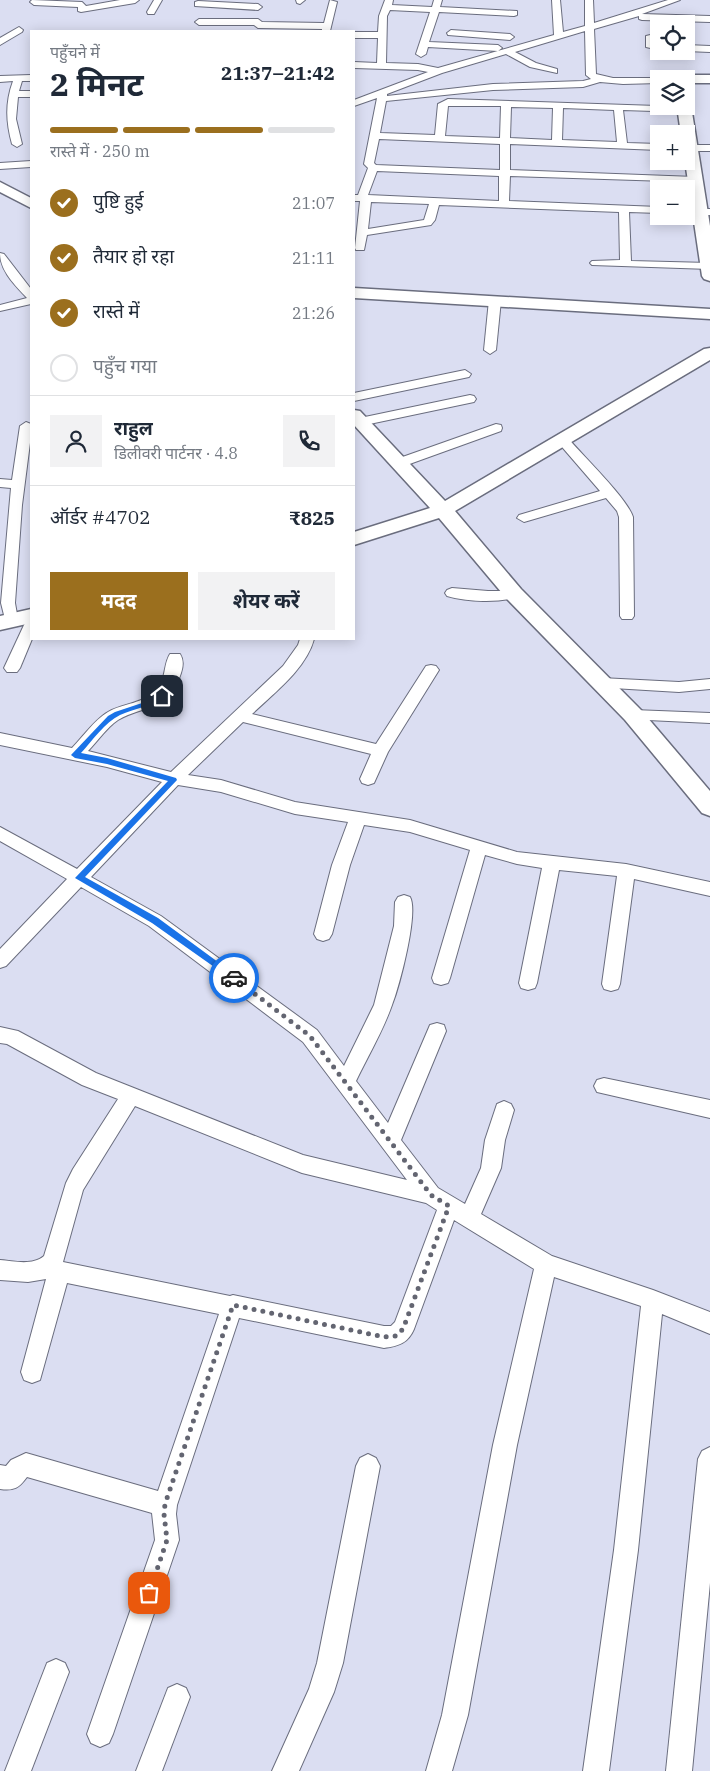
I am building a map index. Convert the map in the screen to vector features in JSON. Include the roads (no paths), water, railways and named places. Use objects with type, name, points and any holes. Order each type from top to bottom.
[{"type":"main road","points":[[695,79],[710,78]]},
{"type":"main road","points":[[695,167],[700,181],[699,212],[709,271]]},
{"type":"main road","points":[[0,186],[30,203]]},
{"type":"main road","points":[[355,293],[710,320]]},
{"type":"main road","points":[[355,300],[710,314]]},
{"type":"main road","points":[[355,539],[443,510],[710,353]]},
{"type":"main road","points":[[357,419],[443,510],[514,594],[633,715],[710,807]]},
{"type":"main road","points":[[5,622],[30,616]]},
{"type":"street","points":[[34,2],[82,8],[135,0]]},
{"type":"street","points":[[151,12],[158,0]]},
{"type":"street","points":[[418,67],[428,32],[436,21],[435,9],[438,0]]},
{"type":"street","points":[[556,0],[560,36]]},
{"type":"street","points":[[589,0],[591,75],[597,80]]},
{"type":"street","points":[[639,0],[642,12]]},
{"type":"street","points":[[382,95],[438,71],[629,16],[676,0]]},
{"type":"street","points":[[199,22],[327,28],[333,2]]},
{"type":"street","points":[[508,50],[515,2]]},
{"type":"street","points":[[381,66],[383,16],[388,3],[435,9],[514,13]]},
{"type":"street","points":[[198,4],[258,4],[258,26]]},
{"type":"street","points":[[629,16],[710,19]]},
{"type":"street","points":[[0,42],[19,30]]},
{"type":"street","points":[[428,32],[511,30]]},
{"type":"street","points":[[355,35],[382,35]]},
{"type":"street","points":[[699,38],[705,49]]},
{"type":"street","points":[[424,44],[508,50],[533,65],[554,71]]},
{"type":"street","points":[[355,65],[418,67],[438,71]]},
{"type":"street","points":[[0,79],[30,78]]},
{"type":"street","points":[[17,144],[10,123],[18,79]]},
{"type":"street","points":[[355,95],[369,96],[493,87],[583,84],[597,80],[650,80]]},
{"type":"street","points":[[14,94],[30,94]]},
{"type":"street","points":[[382,95],[369,164],[373,168],[700,181]]},
{"type":"street","points":[[355,103],[369,96]]},
{"type":"street","points":[[440,138],[442,104],[444,102],[650,107]]},
{"type":"street","points":[[504,204],[506,103]]},
{"type":"street","points":[[556,143],[558,105]]},
{"type":"street","points":[[618,107],[622,145]]},
{"type":"street","points":[[374,136],[650,147]]},
{"type":"street","points":[[695,148],[710,148]]},
{"type":"street","points":[[0,166],[30,164]]},
{"type":"street","points":[[360,248],[362,233],[361,198],[373,168]]},
{"type":"street","points":[[361,198],[650,210]]},
{"type":"street","points":[[362,233],[427,223],[430,220],[435,201]]},
{"type":"street","points":[[624,209],[626,264]]},
{"type":"street","points":[[0,256],[10,289]]},
{"type":"street","points":[[596,263],[709,271]]},
{"type":"street","points":[[0,276],[10,289],[30,296]]},
{"type":"street","points":[[0,308],[30,301]]},
{"type":"street","points":[[490,350],[494,304]]},
{"type":"street","points":[[355,397],[465,374]]},
{"type":"street","points":[[357,419],[470,399]]},
{"type":"street","points":[[5,622],[15,505],[26,426]]},
{"type":"street","points":[[399,463],[496,428]]},
{"type":"street","points":[[562,440],[624,510],[626,517],[627,616]]},
{"type":"street","points":[[0,483],[19,484]]},
{"type":"street","points":[[524,518],[610,492]]},
{"type":"street","points":[[15,505],[30,505]]},
{"type":"street","points":[[452,593],[488,596],[514,594]]},
{"type":"street","points":[[12,668],[30,627]]},
{"type":"street","points":[[0,961],[174,780],[288,670],[305,646],[307,640]]},
{"type":"street","points":[[75,755],[117,713],[151,703],[162,696],[172,678],[175,658]]},
{"type":"street","points":[[368,779],[380,751],[432,670]]},
{"type":"street","points":[[602,683],[679,687],[710,684]]},
{"type":"street","points":[[633,715],[710,718]]},
{"type":"street","points":[[240,716],[380,751]]},
{"type":"street","points":[[0,739],[107,761],[174,780],[221,786],[295,808],[410,826],[516,858],[626,871],[710,889]]},
{"type":"street","points":[[323,934],[341,865],[358,818]]},
{"type":"street","points":[[0,833],[155,920],[310,1036],[390,1141],[440,1201]]},
{"type":"street","points":[[441,978],[479,846]]},
{"type":"street","points":[[528,983],[552,862]]},
{"type":"street","points":[[611,984],[626,871]]},
{"type":"street","points":[[346,1082],[383,1005],[403,926],[404,902]]},
{"type":"street","points":[[390,1141],[437,1031]]},
{"type":"street","points":[[0,1035],[11,1037],[89,1079],[302,1164],[440,1201],[546,1264],[652,1300],[710,1323]]},
{"type":"street","points":[[604,1086],[710,1108]]},
{"type":"street","points":[[32,1372],[52,1262],[73,1190],[80,1175],[132,1095]]},
{"type":"street","points":[[469,1218],[491,1168],[495,1140],[504,1110]]},
{"type":"street","points":[[0,1270],[37,1273],[52,1270],[384,1337],[396,1336],[403,1329],[440,1201]]},
{"type":"street","points":[[438,1771],[455,1715],[505,1445],[546,1264]]},
{"type":"street","points":[[596,1771],[626,1550],[652,1300]]},
{"type":"street","points":[[100,1734],[167,1540],[164,1514],[165,1504],[233,1305]]},
{"type":"street","points":[[679,1771],[710,1459]]},
{"type":"street","points":[[0,1477],[12,1479],[19,1468],[26,1465],[165,1504]]},
{"type":"street","points":[[285,1771],[321,1692],[330,1663],[368,1466]]},
{"type":"street","points":[[18,1771],[56,1672]]},
{"type":"street","points":[[149,1771],[176,1697]]}]
